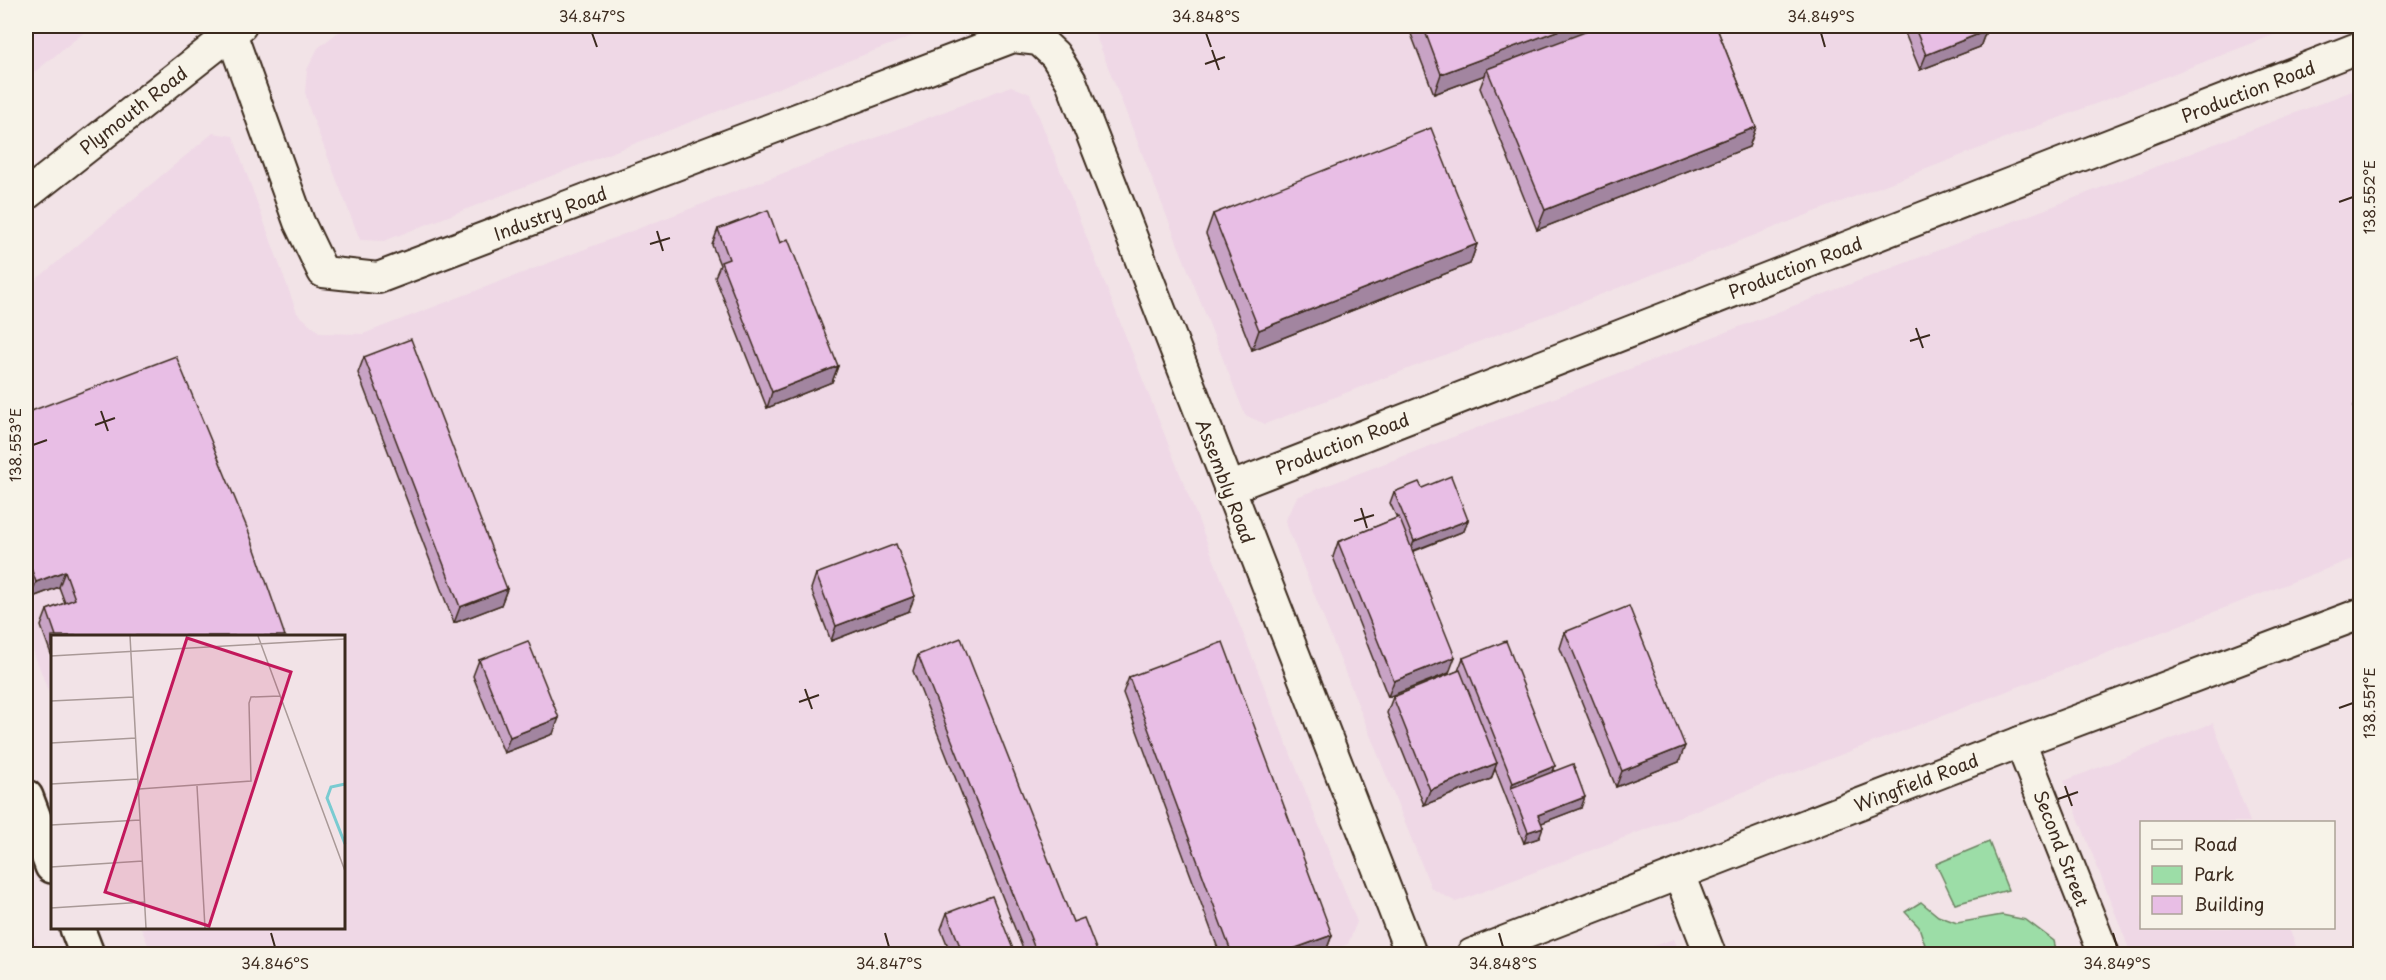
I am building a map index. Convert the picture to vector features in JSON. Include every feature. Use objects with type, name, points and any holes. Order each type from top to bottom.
[{"type":"street","name":"Industry Road","points":[[236,29],[299,222],[323,272],[378,278],[1013,38]]},
{"type":"street","name":"Plymouth Road","points":[[26,195],[236,29]]},
{"type":"street","name":"Assembly Road","points":[[1013,38],[1039,40],[1055,55],[1071,81],[1411,954]]},
{"type":"street","name":"Production Road","points":[[1229,488],[2361,47]]},
{"type":"street","name":"Wingfield Road","points":[[1472,954],[2020,742],[2361,614]]},
{"type":"street","name":"Second Street","points":[[2020,742],[2104,954]]},
{"type":"street","points":[[26,797],[51,863]]},
{"type":"street","points":[[1679,874],[1710,954]]},
{"type":"street","points":[[78,929],[87,954]]},
{"type":"shaded area","points":[[26,26],[92,26],[26,79]]},
{"type":"shaded area","points":[[346,26],[938,26],[384,241],[360,240],[310,111],[305,92],[307,70],[318,48]]},
{"type":"shaded area","points":[[1092,26],[2297,26],[1265,424],[1245,415]]},
{"type":"shaded area","points":[[1011,86],[1030,94],[1357,922],[1348,944],[1320,954],[152,954],[141,929],[345,929],[345,635],[51,635],[51,698],[26,632],[26,288],[213,133],[233,136],[297,313],[320,333],[363,334]]},
{"type":"shaded area","points":[[2360,88],[2360,556],[1456,902],[1431,888],[1285,521],[1297,497]]},
{"type":"shaded area","points":[[2213,723],[2250,821],[2140,821],[2140,929],[2289,929],[2299,954],[2131,954],[2064,781]]},
{"type":"shaded area","points":[[26,916],[41,954],[26,954]]},
{"type":"shaded area","points":[[1674,939],[1680,954],[1629,954]]},
{"type":"green space","points":[[1989,842],[2008,890],[1955,904],[1936,864]]},
{"type":"green space","points":[[1921,902],[1938,916],[1957,923],[2002,915],[2026,920],[2054,941],[2057,954],[1928,954],[1919,927],[1905,912]]},
{"type":"building","points":[[1423,26],[1570,26],[1441,74]]},
{"type":"building","points":[[1601,26],[1716,26],[1756,127],[1545,210],[1487,69]]},
{"type":"building","points":[[1914,26],[1984,26],[1986,31],[1926,55]]},
{"type":"building","points":[[1431,128],[1477,244],[1259,330],[1213,214]]},
{"type":"building","points":[[768,210],[780,243],[788,239],[838,366],[772,392],[721,262],[729,259],[718,229]]},
{"type":"building","points":[[411,339],[507,589],[460,607],[364,357]]},
{"type":"building","points":[[176,356],[250,535],[285,635],[56,635],[47,610],[75,599],[65,571],[36,582],[26,554],[26,413]]},
{"type":"building","points":[[1451,476],[1468,520],[1414,541],[1394,492],[1419,482],[1422,488]]},
{"type":"building","points":[[1399,517],[1455,657],[1394,681],[1338,542]]},
{"type":"building","points":[[896,544],[915,596],[836,626],[816,574]]},
{"type":"building","points":[[1629,606],[1685,746],[1622,771],[1565,632]]},
{"type":"building","points":[[961,638],[1073,922],[1084,918],[1098,954],[1037,954],[918,655]]},
{"type":"building","points":[[528,641],[559,718],[510,737],[479,660]]},
{"type":"building","points":[[1506,641],[1555,766],[1513,783],[1463,658]]},
{"type":"building","points":[[1223,642],[1332,935],[1279,954],[1232,954],[1129,677]]},
{"type":"building","points":[[1460,670],[1497,763],[1430,790],[1393,697]]},
{"type":"building","points":[[1573,764],[1585,797],[1538,815],[1543,827],[1528,832],[1511,788]]},
{"type":"building","points":[[992,896],[1015,954],[963,954],[947,913]]}]
